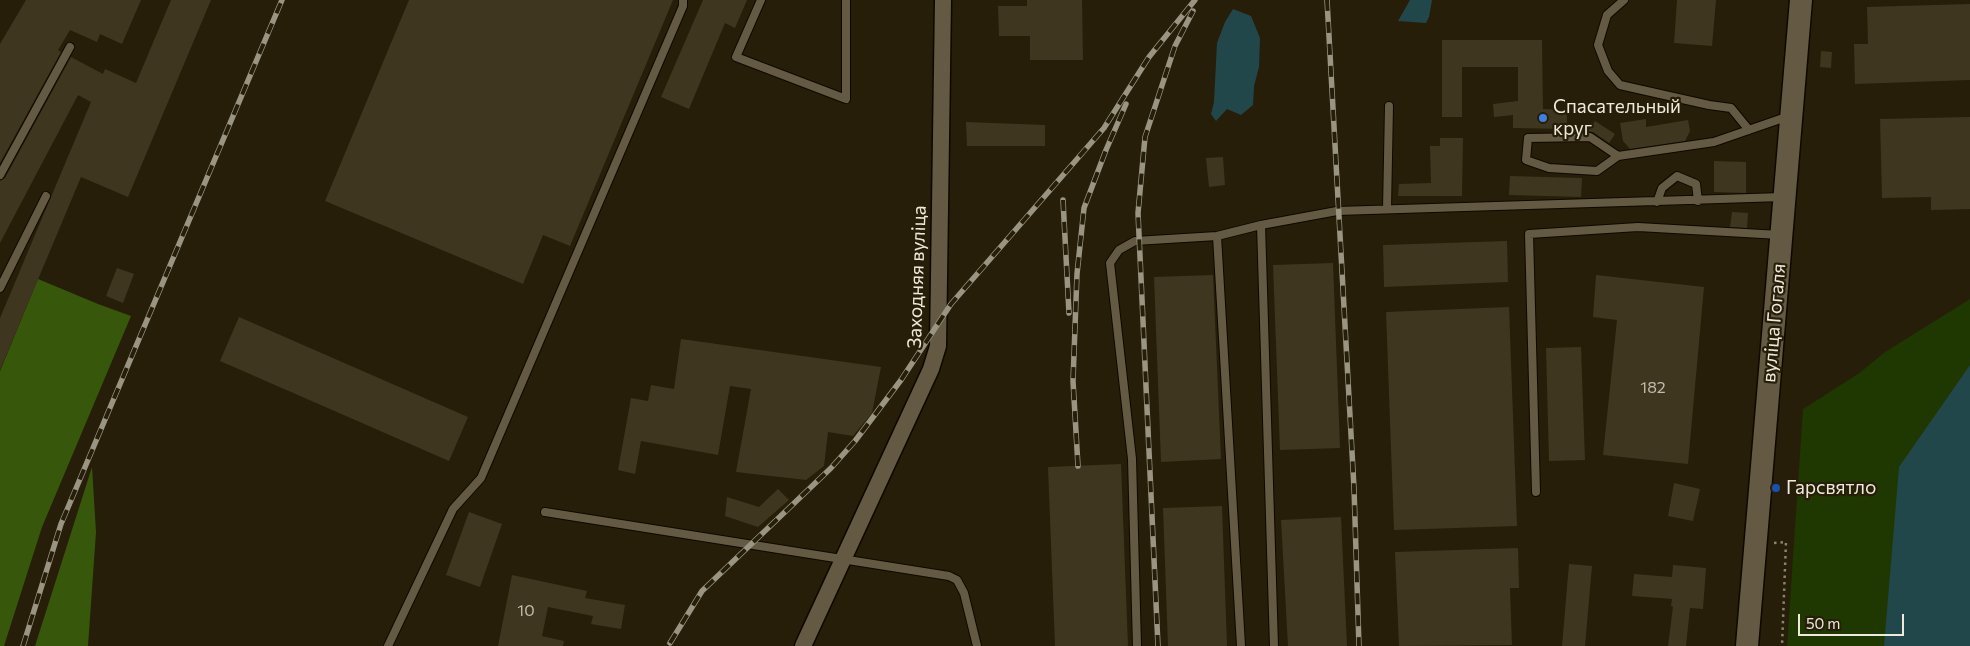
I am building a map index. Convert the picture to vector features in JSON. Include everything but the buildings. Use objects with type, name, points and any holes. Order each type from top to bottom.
[{"type":"main road","name":"вуліца Гогаля","points":[[1747,646],[1801,0]]},
{"type":"street","name":"Заходняя вуліца","points":[[803,646],[931,369],[938,346],[943,0]]},
{"type":"lane","points":[[388,646],[453,509],[481,478],[683,6],[683,0]]},
{"type":"lane","points":[[761,0],[736,58],[846,99],[846,0]]},
{"type":"lane","points":[[1624,0],[1607,15],[1598,46],[1608,71],[1620,85],[1709,105],[1731,108],[1749,130]]},
{"type":"lane","points":[[0,175],[70,47]]},
{"type":"lane","points":[[1386,210],[1389,106]]},
{"type":"lane","points":[[1618,156],[1590,137],[1528,138],[1526,160],[1549,168],[1597,171],[1618,156],[1714,142],[1791,116]]},
{"type":"lane","points":[[1658,202],[1662,188],[1677,176],[1696,184],[1698,201]]},
{"type":"lane","points":[[0,288],[46,196]]},
{"type":"lane","points":[[1137,646],[1132,459],[1110,263],[1119,250],[1134,242],[1217,236],[1261,225],[1337,211],[1785,197]]},
{"type":"lane","points":[[1261,225],[1274,646]]},
{"type":"lane","points":[[1536,492],[1530,234],[1638,227],[1782,235]]},
{"type":"lane","points":[[1217,236],[1240,646]]},
{"type":"lane","points":[[544,512],[949,576],[957,580],[964,593],[977,646]]},
{"type":"path","points":[[1774,543],[1786,542],[1782,646]]},
{"type":"green space","points":[[38,279],[131,316],[42,527],[4,646],[0,646],[0,371]]},
{"type":"green space","points":[[1970,299],[1970,646],[1787,646],[1803,409],[1858,374],[1885,352]]},
{"type":"green space","points":[[92,467],[96,532],[88,646],[35,646]]},
{"type":"water","points":[[1410,0],[1432,0],[1426,23],[1398,21]]},
{"type":"water","points":[[1233,9],[1251,16],[1260,38],[1259,67],[1254,86],[1253,105],[1241,115],[1227,109],[1216,121],[1211,114],[1214,102],[1217,43],[1225,22]]},
{"type":"water","points":[[1970,365],[1970,646],[1884,646],[1899,467]]},
{"type":"railway","points":[[23,646],[61,524],[282,0]]},
{"type":"railway","points":[[670,643],[702,591],[831,468],[855,441],[901,380],[951,304],[1104,128],[1149,57],[1195,0]]},
{"type":"railway","points":[[1327,0],[1354,488],[1359,646]]},
{"type":"railway","points":[[1158,646],[1138,213],[1145,137],[1175,46],[1193,11]]},
{"type":"railway","points":[[1078,466],[1073,381],[1077,274],[1084,208],[1126,104]]},
{"type":"railway","points":[[1063,200],[1069,313]]},
{"type":"place","name":"Спасательный круг","points":[[1543,118]]},
{"type":"place","name":"Гарсвятло","points":[[1776,488]]}]
